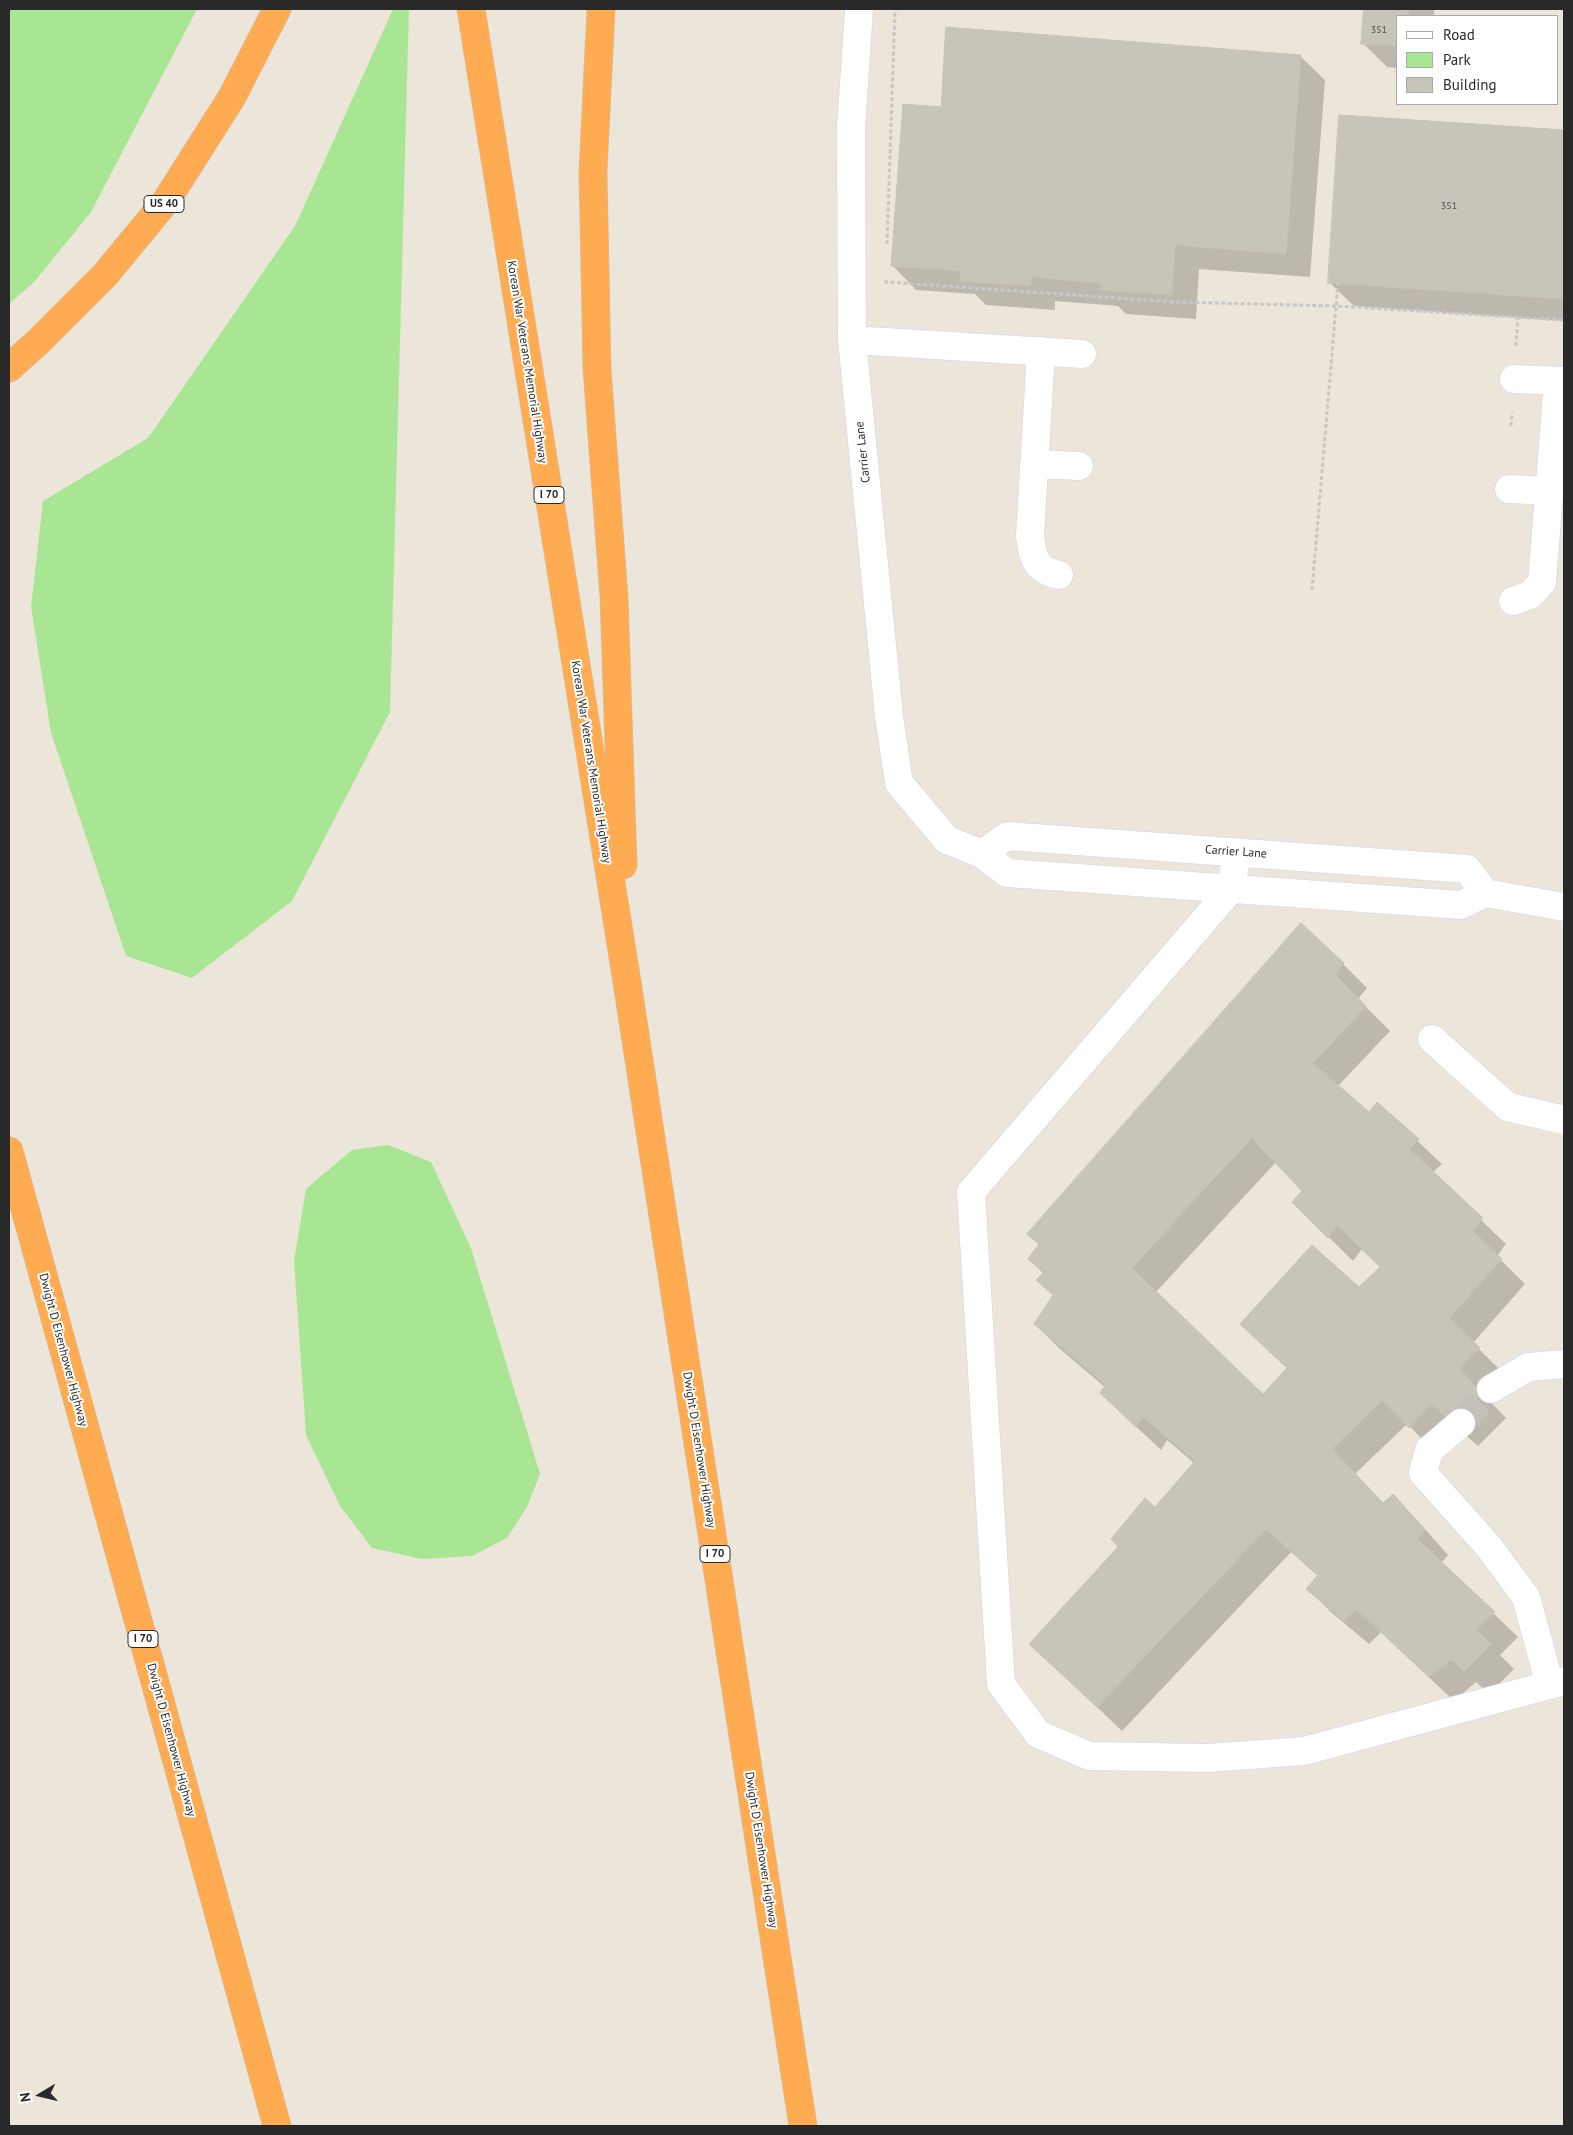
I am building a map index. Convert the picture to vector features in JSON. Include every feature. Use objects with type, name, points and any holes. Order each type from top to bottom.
[{"type":"highway","name":"US 40","points":[[9,368],[105,275],[166,201],[232,97],[277,9]]},
{"type":"highway","name":"Korean War Veterans Memorial Highway","points":[[471,9],[626,982]]},
{"type":"highway","points":[[602,9],[593,172],[597,370],[614,597],[626,982]]},
{"type":"highway","name":"Dwight D Eisenhower Highway","points":[[626,982],[803,2126]]},
{"type":"highway","name":"Dwight D Eisenhower Highway","points":[[9,1151],[277,2126]]},
{"type":"lane","name":"Carrier Lane","points":[[859,9],[851,128],[852,340],[888,716],[899,783],[947,840],[982,854],[1006,873],[1461,905],[1485,893],[1467,869],[1007,836],[982,854]]},
{"type":"lane","points":[[852,340],[1082,354]]},
{"type":"lane","points":[[1041,352],[1030,536],[1033,557],[1045,572],[1059,575]]},
{"type":"lane","points":[[1513,601],[1530,595],[1542,582],[1561,381],[1514,379]]},
{"type":"lane","points":[[1034,464],[1079,466]]},
{"type":"lane","points":[[1509,489],[1550,491]]},
{"type":"lane","points":[[1237,852],[1230,889],[971,1192],[1001,1684],[1038,1734],[1089,1756],[1208,1758],[1304,1751],[1557,1683],[1526,1597],[1489,1547],[1423,1472],[1429,1450],[1461,1423]]},
{"type":"lane","points":[[1485,893],[1564,907]]},
{"type":"lane","points":[[1432,1039],[1508,1107],[1564,1120]]},
{"type":"lane","points":[[1491,1389],[1528,1367],[1564,1364]]},
{"type":"path","points":[[886,252],[895,9]]},
{"type":"path","points":[[886,272],[886,282],[1175,302],[1336,306],[1564,320]]},
{"type":"path","points":[[1312,590],[1338,283]]},
{"type":"green space","points":[[9,9],[197,9],[91,212],[34,282],[9,304]]},
{"type":"green space","points":[[393,9],[409,9],[390,712],[292,901],[192,978],[126,956],[51,733],[31,607],[43,501],[148,438],[295,226]]},
{"type":"green space","points":[[388,1145],[431,1162],[471,1248],[540,1474],[527,1507],[507,1538],[472,1556],[422,1559],[372,1548],[340,1506],[306,1435],[294,1261],[306,1189],[352,1150]]},
{"type":"building","points":[[1364,9],[1409,9],[1408,15],[1396,15],[1396,46],[1361,44]]},
{"type":"building","points":[[946,27],[1301,55],[1286,254],[1175,245],[1172,295],[1100,290],[1100,283],[1031,277],[1031,286],[960,281],[961,271],[891,266],[903,104],[941,107]]},
{"type":"building","points":[[1339,115],[1564,130],[1564,299],[1328,283]]},
{"type":"building","points":[[1301,923],[1344,963],[1335,974],[1366,1006],[1313,1063],[1369,1112],[1377,1102],[1419,1139],[1409,1149],[1483,1218],[1473,1231],[1502,1259],[1449,1318],[1480,1348],[1459,1368],[1482,1393],[1453,1423],[1431,1404],[1409,1428],[1382,1400],[1332,1449],[1383,1503],[1393,1494],[1425,1530],[1417,1539],[1495,1612],[1476,1630],[1491,1644],[1464,1671],[1451,1659],[1429,1677],[1356,1609],[1344,1621],[1306,1589],[1318,1575],[1266,1529],[1097,1707],[1029,1644],[1118,1547],[1111,1539],[1145,1498],[1155,1507],[1195,1461],[1143,1417],[1136,1427],[1100,1393],[1106,1385],[1034,1324],[1053,1295],[1036,1280],[1044,1272],[1028,1259],[1039,1244],[1027,1234]],"holes":[[[1252,1138],[1302,1191],[1292,1202],[1328,1238],[1337,1225],[1380,1267],[1359,1287],[1312,1245],[1240,1324],[1287,1368],[1263,1394],[1132,1268]]]},
{"type":"tunnel","points":[[1461,1423],[1491,1389]]}]
